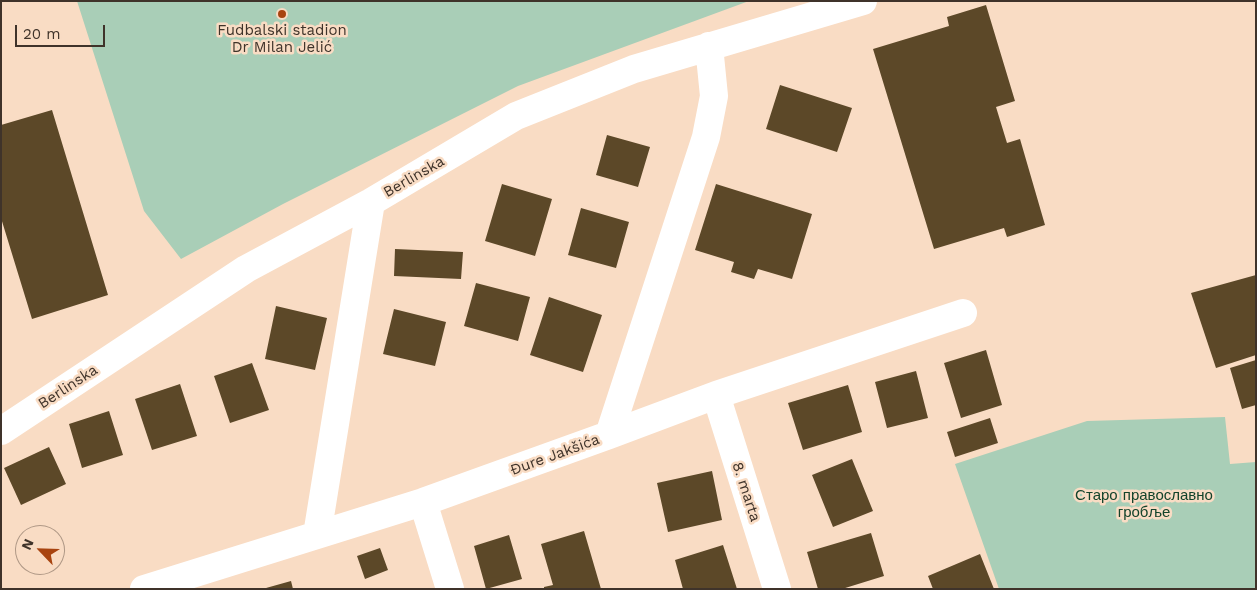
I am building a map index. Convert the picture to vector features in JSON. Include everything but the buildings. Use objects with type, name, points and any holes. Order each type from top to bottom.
[{"type":"street","name":"Berlinska","points":[[1,431],[246,269],[371,202],[516,116],[634,68],[863,1]]},
{"type":"street","points":[[609,435],[706,137],[714,96],[709,46]]},
{"type":"street","points":[[317,535],[371,202]]},
{"type":"street","name":"Đure Jakšića","points":[[144,589],[176,584],[317,535],[423,502],[716,395],[963,312]]},
{"type":"street","name":"8. marta","points":[[716,395],[777,589]]},
{"type":"street","points":[[423,502],[450,589]]},
{"type":"green space","points":[[77,1],[749,1],[518,86],[283,204],[181,259],[144,211]]},
{"type":"green space","name":"Старо православно гробље","points":[[1225,417],[1230,464],[1256,462],[1256,589],[999,589],[955,464],[1087,421]]},
{"type":"place","name":"Fudbalski stadion Dr Milan Jelić","points":[[282,14]]}]
